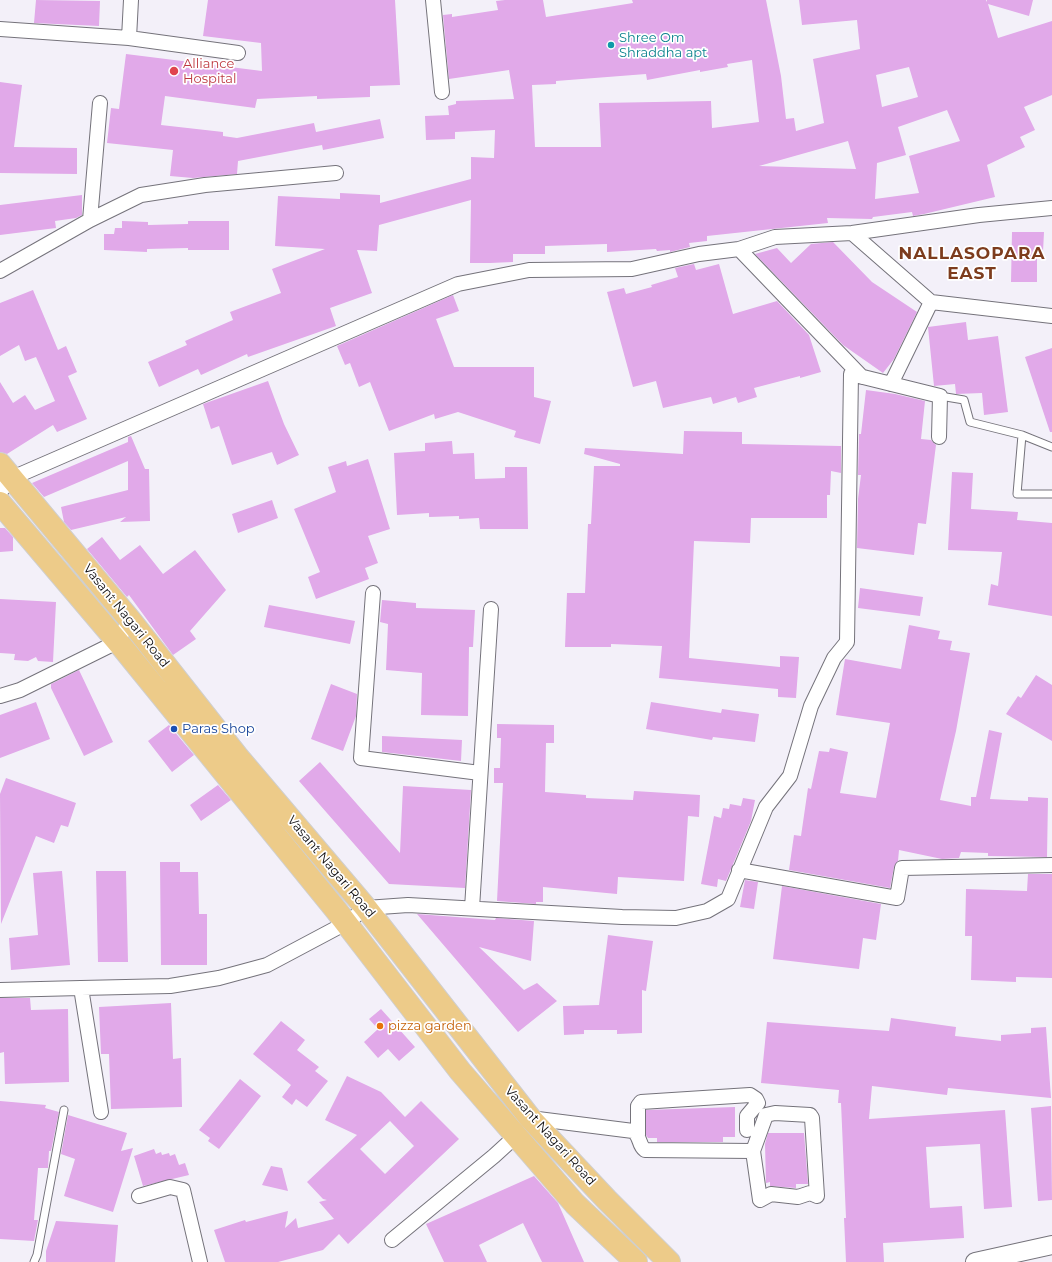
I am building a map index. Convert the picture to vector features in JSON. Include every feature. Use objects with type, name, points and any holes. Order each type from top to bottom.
[{"type":"main road","name":"Vasant Nagari Road","points":[[4,478],[130,620],[237,756],[366,908],[530,1118],[606,1200],[669,1262]]},
{"type":"main road","name":"Vasant Nagari Road","points":[[0,502],[118,642],[346,923],[460,1071],[517,1135],[575,1204],[636,1262]]},
{"type":"street","points":[[129,38],[131,0]]},
{"type":"street","points":[[433,0],[442,92]]},
{"type":"street","points":[[0,28],[129,38],[238,53]]},
{"type":"street","points":[[90,220],[100,103]]},
{"type":"street","points":[[0,271],[90,220],[141,195],[205,185],[336,173]]},
{"type":"street","points":[[4,478],[458,284],[529,270],[632,269],[699,254],[739,249],[775,238],[852,233],[979,215],[1052,208]]},
{"type":"street","points":[[852,233],[931,302],[1052,316]]},
{"type":"street","points":[[739,249],[862,377]]},
{"type":"street","points":[[890,384],[931,302]]},
{"type":"street","points":[[0,990],[170,986],[219,978],[267,965],[346,923],[366,908],[408,905],[622,917],[676,918],[707,911],[728,899],[766,807],[790,776],[811,706],[834,658],[847,642],[851,374],[940,396],[939,437]]},
{"type":"street","points":[[373,593],[361,758],[480,773]]},
{"type":"street","points":[[472,908],[491,608]]},
{"type":"street","points":[[0,696],[20,690],[118,642],[130,620]]},
{"type":"street","points":[[740,870],[897,898],[902,868],[1052,865]]},
{"type":"street","points":[[81,988],[101,1112]]},
{"type":"street","points":[[746,1130],[746,1116],[758,1103],[756,1099],[750,1095],[641,1102],[638,1106],[638,1134],[641,1147],[645,1150],[753,1151]]},
{"type":"street","points":[[775,1113],[810,1115],[813,1120],[817,1196],[810,1193],[798,1197],[771,1194],[760,1200],[753,1151],[766,1115],[775,1113]]},
{"type":"street","points":[[530,1118],[633,1131],[638,1134]]},
{"type":"street","points":[[392,1240],[494,1156],[517,1135]]},
{"type":"street","points":[[139,1196],[170,1187],[183,1190],[200,1262]]},
{"type":"street","points":[[975,1262],[1052,1245]]},
{"type":"lane","points":[[940,396],[964,400],[970,422],[1022,435],[1052,447]]},
{"type":"lane","points":[[1022,435],[1017,494],[1052,494]]},
{"type":"lane","points":[[34,1262],[37,1255],[64,1110]]},
{"type":"building","points":[[36,0],[100,1],[99,26],[34,23]]},
{"type":"building","points":[[208,0],[395,0],[400,85],[370,86],[370,97],[317,99],[317,96],[257,99],[255,108],[165,96],[161,125],[223,132],[223,136],[237,138],[314,123],[316,132],[380,119],[384,138],[323,150],[322,145],[238,161],[237,174],[193,178],[170,176],[173,150],[107,143],[111,108],[119,109],[126,54],[262,71],[261,43],[203,36]]},
{"type":"building","points":[[543,0],[546,17],[633,3],[632,0],[766,0],[781,76],[786,119],[794,118],[796,131],[824,123],[813,59],[860,49],[857,20],[802,25],[799,0],[986,0],[987,2],[987,0],[1033,0],[1029,16],[988,4],[998,38],[1052,21],[1052,95],[1024,107],[1035,130],[1020,137],[1025,147],[987,165],[995,197],[924,214],[913,216],[912,212],[873,217],[872,219],[827,218],[828,223],[707,236],[707,241],[689,243],[690,247],[670,252],[670,250],[657,251],[656,249],[607,252],[607,244],[545,246],[545,254],[513,254],[513,262],[490,263],[470,263],[471,200],[379,225],[377,251],[357,250],[372,293],[330,308],[336,326],[248,357],[247,354],[201,375],[198,369],[159,387],[148,362],[187,345],[185,341],[233,320],[230,312],[281,293],[272,269],[325,249],[275,246],[278,196],[340,199],[340,193],[380,195],[380,203],[471,179],[471,157],[494,158],[495,130],[455,132],[455,139],[426,140],[425,116],[449,115],[448,106],[456,104],[456,101],[514,99],[509,70],[449,79],[443,15],[452,14],[452,17],[498,10],[496,1]],"holes":[[[752,60],[759,122],[712,128],[711,101],[599,103],[601,147],[535,147],[532,85],[556,84],[556,81],[646,74],[647,80],[700,70],[700,72],[728,67],[727,64]],[[909,67],[918,97],[882,107],[876,75]],[[947,110],[960,141],[909,156],[919,193],[875,199],[877,163],[906,155],[898,127]],[[848,141],[856,169],[759,166]]]},
{"type":"building","points":[[0,82],[22,85],[14,147],[77,148],[77,174],[0,173]]},
{"type":"building","points":[[82,195],[82,215],[76,218],[55,221],[56,228],[0,235],[0,205]]},
{"type":"building","points":[[122,221],[148,222],[148,225],[188,224],[188,221],[229,221],[229,250],[188,250],[188,248],[147,249],[147,252],[104,250],[104,234],[114,234],[115,228],[122,228]]},
{"type":"building","points":[[1012,232],[1044,232],[1043,252],[1037,252],[1037,282],[1011,282]]},
{"type":"building","points":[[833,242],[872,282],[917,312],[894,359],[883,373],[843,345],[755,254],[777,248],[791,263],[811,244]]},
{"type":"building","points":[[694,264],[696,270],[719,264],[733,314],[777,301],[809,335],[821,372],[754,388],[757,397],[738,403],[736,397],[713,404],[711,397],[663,408],[656,381],[633,387],[607,292],[624,288],[626,294],[652,287],[651,285],[678,277],[675,268]]},
{"type":"building","points":[[33,290],[58,350],[66,346],[77,372],[68,376],[87,419],[57,432],[53,425],[7,454],[0,452],[0,382],[13,403],[25,395],[35,410],[55,401],[36,357],[25,361],[19,345],[0,356],[0,303]]},
{"type":"building","points":[[453,295],[459,311],[436,319],[454,367],[534,367],[534,397],[551,401],[540,444],[514,437],[516,431],[458,412],[435,419],[434,414],[389,431],[370,382],[359,387],[350,363],[345,365],[337,346]]},
{"type":"building","points":[[966,322],[968,340],[998,336],[1008,412],[984,415],[982,393],[956,394],[955,384],[934,386],[928,327]]},
{"type":"building","points":[[1052,348],[1052,432],[1050,432],[1025,357]]},
{"type":"building","points":[[268,381],[284,424],[299,455],[277,465],[272,452],[232,465],[219,426],[211,429],[203,404]]},
{"type":"building","points":[[866,390],[895,394],[925,401],[921,439],[931,440],[936,445],[926,524],[918,523],[914,555],[857,548],[858,499],[861,475],[858,475],[859,434],[861,434]]},
{"type":"building","points":[[684,431],[742,432],[742,444],[841,446],[841,473],[831,471],[830,495],[827,495],[827,518],[751,518],[750,543],[694,541],[689,658],[780,667],[780,656],[799,657],[796,698],[778,697],[778,689],[659,678],[662,646],[611,644],[611,647],[565,647],[567,593],[585,593],[588,524],[591,524],[594,466],[620,466],[620,464],[584,454],[585,448],[683,454]]},
{"type":"building","points":[[131,436],[145,469],[149,469],[150,521],[120,522],[126,517],[71,530],[64,522],[61,507],[128,490],[128,461],[44,497],[32,483],[128,442],[128,437]]},
{"type":"building","points":[[452,441],[453,454],[474,453],[475,479],[505,478],[505,467],[527,467],[528,529],[480,529],[479,518],[459,519],[459,516],[429,517],[429,513],[397,515],[394,453],[425,451],[425,443]]},
{"type":"building","points":[[368,459],[390,529],[368,536],[378,563],[365,568],[369,579],[316,599],[308,577],[320,572],[294,509],[336,492],[328,467],[346,461],[347,466]]},
{"type":"building","points":[[952,472],[973,473],[971,509],[1018,512],[1017,520],[1052,523],[1052,616],[988,605],[991,584],[998,586],[1002,552],[948,550]]},
{"type":"building","points":[[272,500],[278,518],[238,533],[232,514]]},
{"type":"building","points":[[0,528],[5,528],[13,537],[13,551],[0,552]]},
{"type":"building","points":[[102,537],[120,560],[140,545],[163,574],[195,550],[226,590],[190,631],[196,639],[173,655],[129,595],[127,597],[87,549]]},
{"type":"building","points":[[860,588],[923,597],[920,616],[858,608]]},
{"type":"building","points":[[0,599],[56,602],[53,662],[38,661],[36,657],[28,661],[14,660],[15,654],[0,653]]},
{"type":"building","points":[[382,600],[416,603],[416,608],[475,610],[473,647],[469,647],[468,716],[421,715],[422,673],[386,670],[388,624],[380,622]]},
{"type":"building","points":[[269,605],[355,621],[350,644],[264,627]]},
{"type":"building","points":[[909,625],[940,631],[938,639],[952,641],[950,650],[970,653],[956,731],[940,800],[971,806],[971,797],[976,797],[989,730],[1002,733],[990,799],[1028,801],[1028,797],[1048,798],[1047,857],[988,856],[988,853],[961,852],[959,858],[942,859],[899,850],[898,861],[894,867],[890,888],[789,870],[794,835],[801,836],[808,788],[811,789],[819,751],[829,752],[830,748],[848,752],[840,793],[876,798],[890,723],[836,715],[845,659],[901,669]]},
{"type":"building","points":[[79,670],[113,742],[84,756],[51,688],[51,684]]},
{"type":"building","points":[[1036,675],[1052,685],[1052,741],[1006,714],[1018,696],[1021,698]]},
{"type":"building","points":[[331,684],[357,694],[356,716],[343,751],[311,739]]},
{"type":"building","points":[[36,702],[50,739],[0,758],[0,715]]},
{"type":"building","points":[[651,702],[721,713],[722,709],[759,714],[755,742],[713,737],[712,740],[646,729]]},
{"type":"building","points":[[497,724],[554,725],[554,743],[546,743],[545,792],[586,795],[586,798],[633,800],[634,791],[700,795],[699,817],[688,816],[684,881],[618,877],[617,894],[543,887],[543,902],[536,902],[536,904],[497,901],[503,783],[494,783],[494,768],[500,768],[501,738],[497,738]]},
{"type":"building","points":[[169,725],[194,755],[172,772],[148,741]]},
{"type":"building","points":[[382,736],[462,740],[461,761],[382,752]]},
{"type":"building","points":[[320,762],[400,853],[403,786],[471,790],[465,888],[389,884],[299,781]]},
{"type":"building","points":[[6,778],[76,803],[68,827],[61,825],[54,843],[36,836],[1,924],[0,794]]},
{"type":"building","points":[[218,785],[231,800],[201,821],[190,805]]},
{"type":"building","points":[[743,798],[755,800],[751,821],[726,881],[718,879],[717,887],[701,884],[714,816],[721,818],[723,808],[729,809],[730,804],[741,806]]},
{"type":"building","points":[[160,862],[180,862],[180,872],[198,872],[199,914],[207,914],[207,965],[161,965]]},
{"type":"building","points":[[62,871],[70,965],[11,970],[9,938],[38,935],[33,873]]},
{"type":"building","points":[[96,871],[126,871],[128,962],[98,962]]},
{"type":"building","points":[[1028,874],[1052,874],[1052,978],[1016,977],[1016,982],[971,980],[972,936],[965,936],[966,889],[1027,891]]},
{"type":"building","points":[[745,880],[758,882],[754,909],[740,907]]},
{"type":"building","points":[[782,886],[881,904],[876,940],[863,938],[859,969],[773,959]]},
{"type":"building","points":[[417,914],[495,920],[496,918],[534,921],[531,961],[479,947],[524,990],[537,983],[557,1001],[518,1032]]},
{"type":"building","points":[[608,935],[653,941],[646,991],[642,990],[642,1033],[617,1034],[617,1030],[584,1030],[584,1034],[564,1035],[563,1006],[599,1005]]},
{"type":"building","points":[[0,998],[30,998],[31,1010],[68,1009],[69,1082],[5,1084],[4,1052],[0,1053]]},
{"type":"building","points":[[171,1003],[173,1059],[181,1058],[182,1107],[111,1109],[109,1054],[101,1054],[99,1007]]},
{"type":"building","points":[[381,1009],[415,1047],[399,1061],[388,1049],[378,1058],[364,1042],[378,1029],[369,1019]]},
{"type":"building","points":[[891,1018],[956,1027],[955,1036],[1001,1041],[1001,1035],[1031,1033],[1031,1028],[1046,1027],[1051,1098],[948,1088],[947,1095],[872,1086],[869,1119],[1005,1110],[1012,1207],[984,1209],[980,1144],[926,1147],[930,1208],[962,1206],[964,1238],[883,1243],[884,1262],[846,1262],[844,1218],[846,1218],[841,1103],[838,1103],[839,1090],[761,1083],[767,1022],[889,1031]]},
{"type":"building","points":[[281,1021],[305,1040],[297,1050],[319,1067],[315,1071],[328,1081],[307,1107],[296,1099],[292,1105],[282,1097],[291,1085],[253,1054]]},
{"type":"building","points":[[347,1076],[381,1092],[405,1117],[421,1101],[459,1139],[348,1244],[339,1234],[323,1250],[278,1262],[225,1262],[214,1230],[245,1220],[246,1222],[288,1211],[285,1228],[296,1218],[298,1228],[334,1219],[319,1202],[327,1200],[323,1199],[307,1182],[357,1135],[325,1120]],"holes":[[[390,1121],[414,1146],[385,1174],[360,1149]]]},
{"type":"building","points":[[240,1079],[261,1096],[219,1149],[208,1141],[210,1138],[199,1130]]},
{"type":"building","points":[[0,1101],[46,1105],[45,1108],[59,1112],[51,1151],[49,1151],[48,1168],[38,1168],[34,1220],[38,1220],[34,1241],[0,1239]]},
{"type":"building","points":[[1051,1106],[1052,1200],[1038,1201],[1031,1108]]},
{"type":"building","points":[[735,1107],[735,1137],[723,1137],[723,1142],[657,1142],[657,1138],[648,1138],[646,1135],[646,1110]]},
{"type":"building","points":[[68,1115],[127,1133],[121,1151],[133,1148],[113,1212],[64,1196],[75,1159],[61,1154]]},
{"type":"building","points":[[768,1133],[804,1133],[808,1184],[796,1184],[796,1188],[770,1186],[770,1182],[766,1183],[765,1144]]},
{"type":"building","points":[[154,1149],[156,1154],[161,1152],[162,1155],[169,1153],[170,1156],[175,1154],[179,1165],[185,1163],[189,1175],[143,1186],[134,1156]]},
{"type":"building","points":[[271,1166],[282,1168],[288,1191],[262,1185]]},
{"type":"building","points":[[534,1176],[558,1203],[584,1262],[542,1262],[523,1223],[479,1245],[487,1262],[444,1262],[426,1224]]},
{"type":"building","points":[[56,1221],[118,1225],[115,1262],[46,1262],[46,1251]]},
{"type":"place","name":"Shree Om Shraddha apt","points":[[611,45]]},
{"type":"place","name":"Alliance Hospital","points":[[174,71]]},
{"type":"place","name":"Paras Shop","points":[[174,729]]},
{"type":"place","name":"pizza garden","points":[[380,1026]]},
{"type":"district","name":"NALLASOPARA EAST","points":[[972,264]]}]
